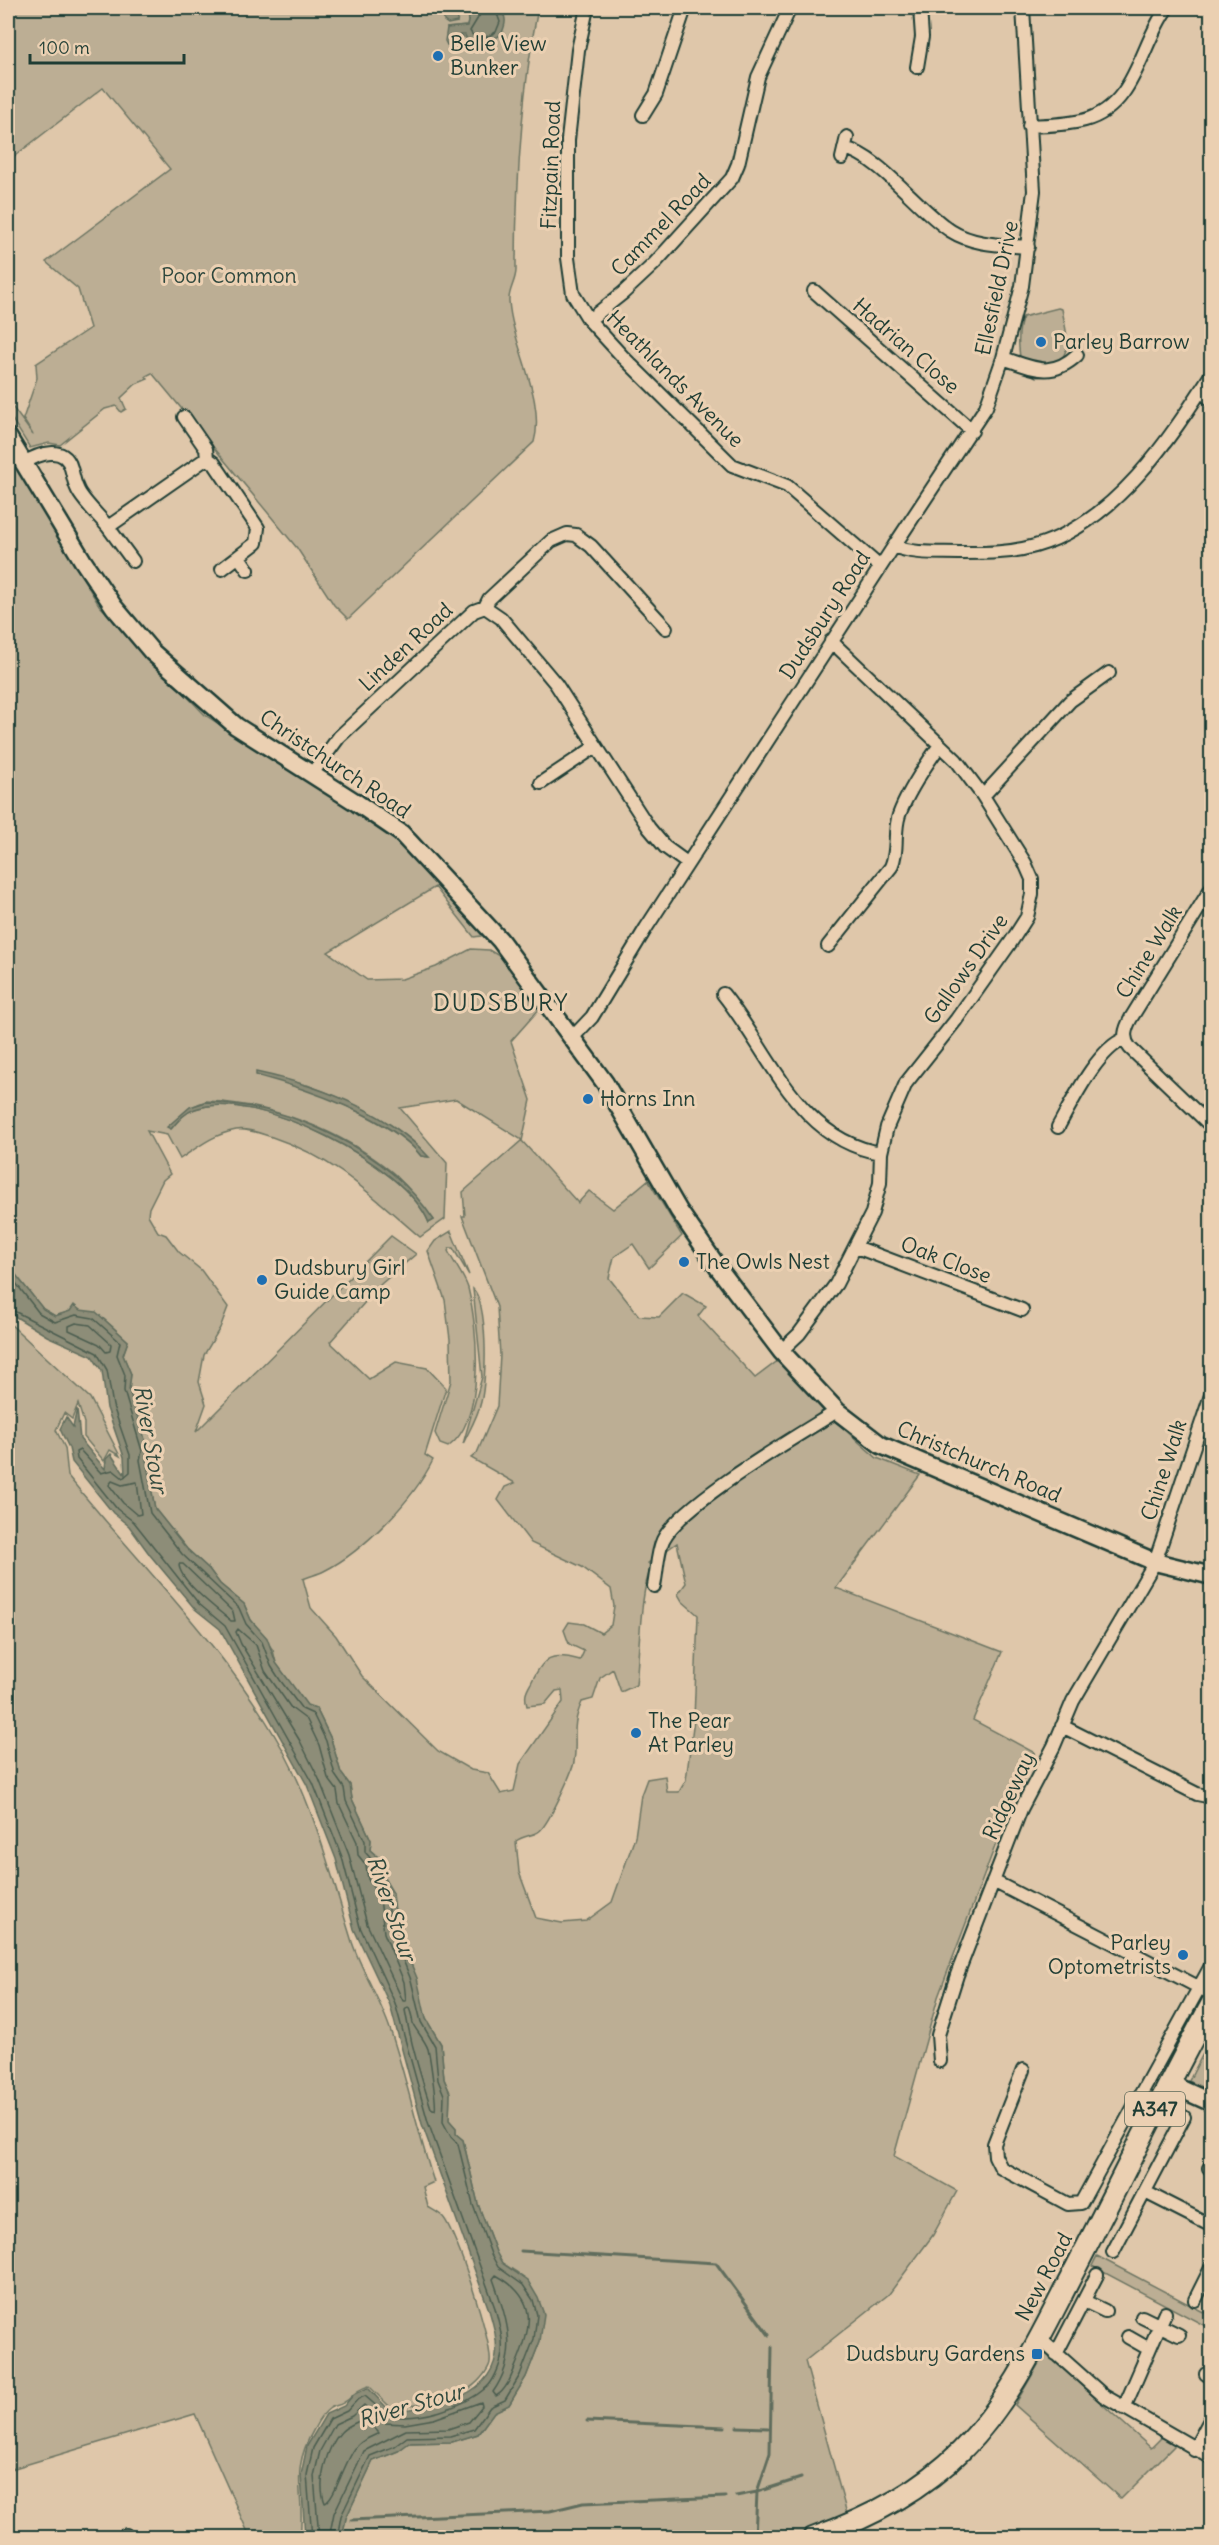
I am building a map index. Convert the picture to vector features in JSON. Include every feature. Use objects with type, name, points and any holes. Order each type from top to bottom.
[{"type":"main road","name":"Christchurch Road","points":[[8,437],[102,589],[152,652],[220,714],[401,833],[493,932],[605,1083],[679,1211],[781,1351],[837,1411],[881,1445],[1155,1562],[1212,1576]]},
{"type":"main road","name":"New Road","points":[[813,2538],[841,2528],[890,2504],[928,2479],[961,2451],[1002,2401],[1039,2338],[1102,2218],[1149,2143],[1212,2003]]},
{"type":"main road","name":"New Road","points":[[1178,2082],[1212,2026]]},
{"type":"main road","points":[[1178,2082],[1212,2092]]},
{"type":"main road","points":[[1178,2082],[1212,2103]]},
{"type":"street","name":"Fitzpain Road","points":[[587,8],[578,50],[568,140],[568,258],[573,294],[589,320]]},
{"type":"street","points":[[644,115],[656,94],[685,8]]},
{"type":"street","name":"Cammel Road","points":[[589,320],[654,264],[732,178],[738,164],[758,77],[790,8]]},
{"type":"street","points":[[917,67],[922,37],[920,8]]},
{"type":"street","name":"Ellesfield Drive","points":[[894,546],[986,407],[1003,358],[1022,286],[1034,191],[1023,8]]},
{"type":"street","points":[[1029,126],[1085,120],[1113,105],[1132,77],[1167,8]]},
{"type":"street","points":[[844,148],[862,155],[950,230],[977,241],[1028,247]]},
{"type":"street","name":"Hadrian Close","points":[[814,291],[972,431]]},
{"type":"street","name":"Heathlands Avenue","points":[[589,320],[732,465],[787,486],[880,567]]},
{"type":"street","points":[[1003,358],[1032,368],[1057,369],[1077,355]]},
{"type":"street","name":"Dudsbury Road","points":[[573,1037],[592,1017],[687,863],[894,546],[909,551],[1001,553],[1036,546],[1064,535],[1133,482],[1152,460],[1212,373]]},
{"type":"street","points":[[1201,390],[1212,401]]},
{"type":"street","points":[[183,417],[206,449],[207,458],[214,463],[258,528],[256,543],[222,569]]},
{"type":"street","points":[[24,463],[34,456],[50,452],[61,455],[68,461],[72,478],[80,494],[133,561]]},
{"type":"street","points":[[108,527],[207,458]]},
{"type":"street","points":[[485,607],[489,599],[551,541],[567,534],[576,535],[591,546],[666,628]]},
{"type":"street","points":[[239,557],[248,570]]},
{"type":"street","name":"Linden Road","points":[[311,775],[339,736],[474,611],[485,607],[501,618],[556,684],[649,828],[665,847],[687,863]]},
{"type":"street","name":"Gallows Drive","points":[[781,1351],[799,1334],[822,1303],[856,1247],[878,1196],[881,1153],[887,1128],[906,1083],[962,1011],[1027,917],[1031,906],[1032,879],[1025,863],[983,796],[956,760],[831,641]]},
{"type":"street","points":[[983,796],[1070,701],[1109,673]]},
{"type":"street","points":[[828,946],[891,867],[897,855],[896,828],[899,814],[940,745]]},
{"type":"street","points":[[541,783],[595,747]]},
{"type":"street","name":"Chine Walk","points":[[1058,1127],[1084,1082],[1116,1042],[1125,1039],[1125,1029],[1131,1018],[1212,887]]},
{"type":"street","points":[[723,994],[794,1100],[822,1127],[853,1145],[881,1153]]},
{"type":"street","points":[[1125,1039],[1130,1048],[1212,1126]]},
{"type":"street","name":"Oak Close","points":[[856,1247],[1022,1310]]},
{"type":"street","name":"Chine Walk","points":[[1155,1562],[1212,1392]]},
{"type":"street","points":[[654,1586],[663,1540],[686,1514],[752,1466],[837,1411]]},
{"type":"street","name":"Ridgeway","points":[[940,2061],[938,2035],[957,1975],[1021,1809],[1073,1701],[1155,1562]]},
{"type":"street","points":[[1062,1726],[1197,1794],[1212,1797]]},
{"type":"street","points":[[993,1881],[1212,1994]]},
{"type":"street","points":[[1023,2070],[994,2144],[995,2156],[1001,2168],[1068,2204],[1081,2204],[1212,1964]]},
{"type":"street","points":[[1113,2252],[1184,2117]]},
{"type":"street","points":[[1144,2192],[1212,2226]]},
{"type":"street","points":[[1195,2300],[1212,2266]]},
{"type":"street","points":[[1056,2354],[1097,2275]]},
{"type":"street","points":[[1084,2301],[1106,2311]]},
{"type":"street","points":[[1124,2408],[1165,2313]]},
{"type":"street","points":[[1142,2317],[1179,2336]]},
{"type":"street","points":[[1128,2337],[1149,2349]]},
{"type":"street","points":[[1039,2338],[1104,2396],[1194,2450],[1212,2458]]},
{"type":"street","points":[[1194,2450],[1212,2416]]},
{"type":"green space","name":"Poor Common","points":[[8,8],[443,8],[442,14],[457,22],[460,8],[479,8],[470,13],[467,26],[447,28],[458,47],[456,42],[460,35],[484,46],[504,13],[498,8],[538,8],[527,73],[518,171],[516,270],[509,297],[511,318],[536,408],[534,442],[348,619],[334,605],[297,548],[152,373],[146,376],[148,379],[136,384],[121,398],[126,409],[121,412],[116,406],[105,409],[60,445],[49,443],[30,448],[8,413],[8,401],[33,435],[23,419],[37,378],[36,364],[90,328],[78,289],[46,262],[170,169],[103,88],[8,161]]},
{"type":"green space","points":[[1062,309],[1066,330],[1065,352],[1048,376],[1036,377],[1022,370],[1019,343],[1021,323],[1023,317]]},
{"type":"green space","points":[[8,453],[99,605],[205,715],[388,834],[484,929],[481,936],[474,937],[435,887],[328,952],[367,980],[402,979],[436,967],[471,949],[489,950],[511,963],[542,1006],[511,1041],[531,1100],[522,1141],[578,1203],[589,1191],[613,1209],[648,1180],[682,1236],[649,1268],[633,1244],[614,1257],[609,1278],[639,1316],[659,1317],[683,1293],[706,1306],[698,1316],[755,1378],[779,1360],[835,1421],[877,1458],[920,1475],[836,1588],[1002,1652],[973,1720],[1035,1753],[1000,1833],[938,1997],[894,2156],[957,2191],[933,2235],[889,2294],[805,2361],[847,2514],[790,2538],[342,2537],[346,2518],[373,2461],[398,2451],[408,2443],[452,2442],[478,2434],[494,2412],[509,2405],[526,2377],[540,2341],[518,2273],[502,2263],[478,2204],[463,2140],[456,2134],[456,2128],[449,2120],[450,2093],[444,2079],[441,2044],[426,2019],[397,1930],[395,1912],[379,1858],[370,1850],[371,1840],[352,1799],[350,1785],[341,1773],[331,1739],[316,1708],[307,1706],[276,1663],[273,1650],[251,1620],[244,1604],[220,1584],[209,1569],[187,1549],[155,1509],[146,1459],[149,1452],[129,1390],[131,1374],[123,1355],[128,1341],[96,1315],[79,1311],[55,1316],[43,1309],[8,1265]],"holes":[[[307,1085],[373,1114],[404,1134],[428,1157],[421,1156],[411,1145],[381,1124],[328,1098],[297,1086]],[[456,1099],[522,1140],[463,1192],[465,1216],[462,1216],[497,1307],[500,1355],[497,1406],[477,1453],[471,1458],[515,1483],[505,1487],[498,1500],[531,1543],[582,1567],[611,1589],[614,1606],[611,1625],[601,1633],[584,1624],[569,1622],[564,1630],[569,1644],[584,1651],[580,1660],[562,1656],[555,1657],[550,1658],[540,1667],[526,1694],[527,1706],[545,1704],[556,1691],[562,1690],[563,1702],[520,1764],[514,1791],[501,1794],[488,1773],[471,1770],[438,1751],[362,1676],[336,1636],[311,1608],[303,1579],[339,1562],[371,1537],[414,1491],[433,1460],[425,1455],[446,1388],[427,1368],[396,1362],[369,1379],[330,1342],[381,1284],[416,1254],[391,1236],[196,1432],[206,1404],[199,1382],[204,1355],[220,1328],[228,1307],[201,1270],[179,1252],[166,1235],[158,1232],[148,1215],[149,1208],[163,1180],[170,1174],[147,1131],[167,1135],[180,1159],[206,1141],[236,1130],[245,1130],[294,1146],[334,1167],[368,1192],[420,1237],[445,1219],[447,1163],[400,1108]],[[206,1101],[255,1107],[305,1122],[328,1132],[372,1157],[392,1172],[434,1220],[429,1223],[415,1201],[391,1178],[361,1156],[326,1136],[289,1120],[253,1109],[221,1105],[191,1110],[171,1129],[190,1108]],[[677,1543],[686,1583],[678,1594],[682,1601],[698,1615],[694,1719],[686,1780],[679,1792],[667,1792],[665,1776],[647,1779],[641,1795],[635,1837],[612,1902],[586,1921],[562,1923],[536,1918],[519,1872],[516,1841],[538,1832],[553,1811],[574,1762],[575,1726],[578,1711],[582,1702],[593,1699],[600,1678],[613,1669],[621,1692],[636,1685],[642,1605],[652,1567],[648,1563]]]},
{"type":"green space","points":[[451,1231],[469,1275],[453,1248],[450,1248],[448,1251],[468,1288],[472,1305],[476,1373],[469,1417],[460,1434],[448,1447],[440,1444],[435,1433],[451,1381],[450,1339],[445,1300],[428,1251],[435,1241]]},
{"type":"green space","points":[[473,1289],[478,1297],[484,1325],[484,1377],[480,1407],[463,1444],[482,1377]]},
{"type":"green space","points":[[8,1322],[90,1398],[120,1456],[110,1450],[104,1461],[84,1437],[84,1423],[78,1404],[72,1419],[64,1413],[56,1430],[65,1448],[68,1476],[181,1608],[236,1677],[283,1750],[294,1773],[322,1844],[356,1953],[386,2018],[396,2048],[434,2182],[423,2187],[428,2207],[443,2217],[449,2227],[464,2264],[486,2334],[489,2366],[473,2386],[463,2392],[439,2401],[391,2408],[369,2386],[325,2412],[306,2445],[302,2459],[300,2537],[250,2537],[195,2414],[8,2470]]},
{"type":"green space","points":[[1211,2038],[1209,2080],[1211,2092],[1189,2081]]},
{"type":"green space","points":[[1097,2256],[1211,2316],[1211,2329],[1092,2266]]},
{"type":"green space","points":[[1045,2353],[1151,2448],[1163,2436],[1175,2445],[1121,2499],[1015,2405]]},
{"type":"water","points":[[443,8],[460,8],[457,22],[448,24],[444,21]]},
{"type":"water","points":[[479,8],[498,8],[501,11],[505,20],[501,35],[487,42],[485,51],[469,44],[465,35],[460,35],[456,42],[459,47],[447,45],[445,41],[447,28],[467,26],[470,13]]},
{"type":"water","points":[[256,1072],[303,1084],[349,1102],[392,1126],[429,1157],[421,1156],[407,1142],[368,1117],[321,1096],[256,1075]]},
{"type":"water","points":[[206,1102],[270,1111],[334,1135],[364,1152],[391,1172],[434,1220],[429,1223],[415,1201],[391,1178],[361,1156],[326,1136],[289,1120],[253,1109],[221,1105],[195,1109],[184,1115],[171,1129],[167,1127],[190,1107]]},
{"type":"water","name":"River Stour","points":[[8,1265],[43,1309],[55,1316],[70,1311],[74,1305],[80,1310],[96,1312],[128,1341],[123,1355],[131,1374],[129,1390],[149,1452],[146,1459],[155,1509],[187,1549],[209,1569],[220,1584],[244,1604],[251,1620],[267,1638],[276,1663],[307,1705],[316,1708],[331,1739],[341,1773],[350,1785],[352,1799],[371,1840],[370,1850],[379,1858],[381,1873],[393,1893],[397,1930],[417,1978],[426,2019],[441,2044],[444,2079],[450,2093],[449,2120],[456,2128],[456,2134],[463,2140],[478,2204],[496,2252],[502,2263],[528,2281],[544,2314],[540,2341],[526,2377],[509,2405],[494,2412],[478,2434],[452,2442],[409,2443],[398,2451],[373,2461],[346,2518],[342,2537],[305,2537],[301,2475],[307,2446],[326,2414],[344,2406],[354,2394],[368,2388],[389,2410],[420,2408],[454,2399],[469,2392],[482,2383],[491,2370],[496,2355],[496,2338],[492,2321],[422,2124],[390,2005],[354,1929],[336,1859],[307,1785],[220,1629],[195,1609],[129,1526],[113,1513],[72,1462],[69,1448],[60,1429],[66,1417],[73,1427],[77,1409],[80,1439],[105,1469],[106,1459],[111,1454],[125,1475],[124,1457],[107,1408],[102,1371],[92,1356],[47,1336],[8,1312]]},
{"type":"waterway","points":[[521,2251],[716,2263],[769,2335]]},
{"type":"waterway","points":[[755,2538],[757,2492],[770,2453],[772,2347]]},
{"type":"waterway","points":[[587,2421],[725,2427]]},
{"type":"waterway","points":[[737,2427],[768,2428]]},
{"type":"waterway","points":[[736,2496],[801,2478]]},
{"type":"waterway","points":[[351,2520],[550,2511],[583,2503],[725,2497]]},
{"type":"place","name":"Belle View Bunker","points":[[438,56]]},
{"type":"place","name":"Parley Barrow","points":[[1041,342]]},
{"type":"place","name":"Horns Inn","points":[[588,1099]]},
{"type":"place","name":"The Owls Nest","points":[[684,1262]]},
{"type":"place","name":"Dudsbury Girl Guide Camp","points":[[262,1280]]},
{"type":"place","name":"The Pear At Parley","points":[[636,1733]]},
{"type":"place","name":"Parley Optometrists","points":[[1183,1955]]},
{"type":"place","name":"Dudsbury Gardens","points":[[1037,2354]]},
{"type":"district","name":"DUDSBURY","points":[[501,1003]]}]
